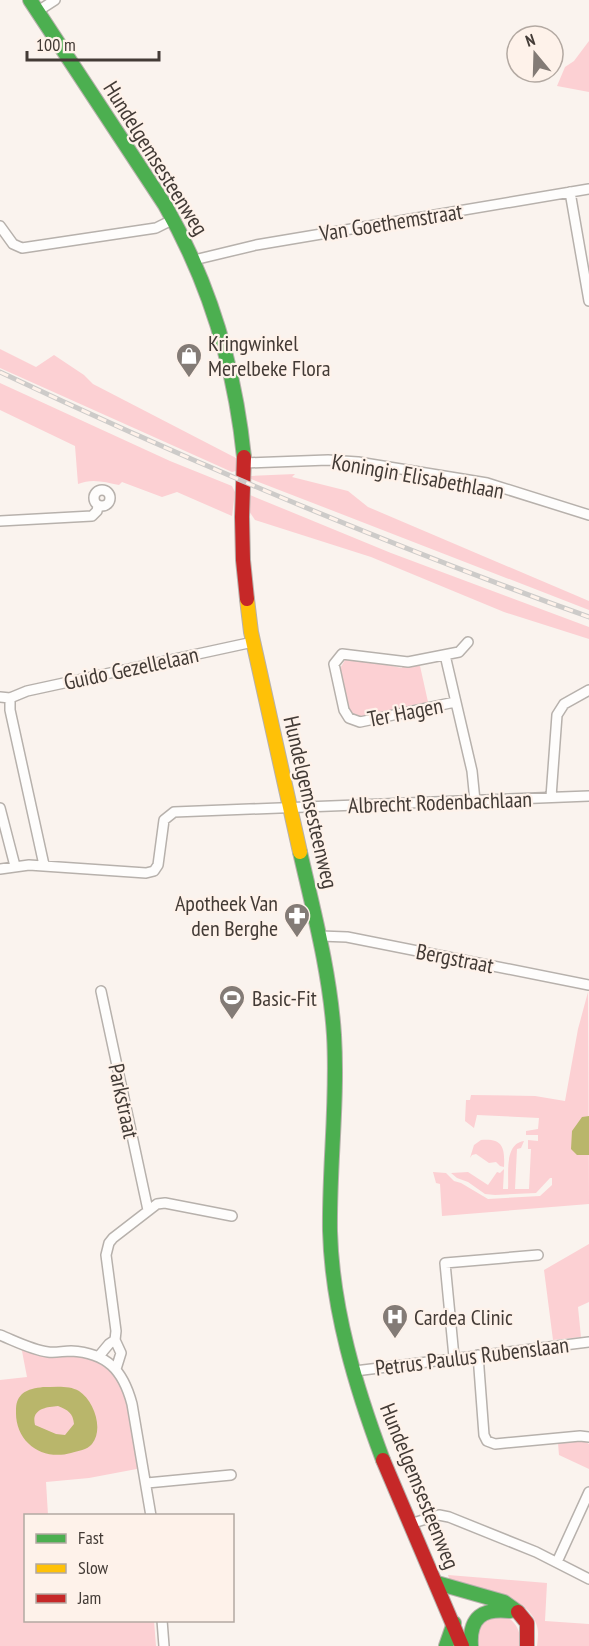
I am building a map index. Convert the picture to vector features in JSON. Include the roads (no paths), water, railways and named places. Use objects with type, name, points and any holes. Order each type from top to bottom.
[{"type":"main road","name":"Hundelgemsesteenweg","points":[[34,6],[174,219],[194,260],[216,321],[237,399],[244,463],[243,560],[253,642],[320,936],[330,990],[335,1070],[331,1224],[332,1262],[338,1300],[355,1371],[377,1446],[462,1646]]},
{"type":"main road","points":[[437,1583],[504,1602],[518,1612],[527,1623],[527,1646]]},
{"type":"main road","points":[[471,1646],[471,1632],[481,1615],[495,1609],[518,1612]]},
{"type":"main road","points":[[446,1646],[454,1623]]},
{"type":"street","points":[[34,6],[55,0]]},
{"type":"street","name":"Van Goethemstraat","points":[[194,260],[221,252],[298,238],[589,189]]},
{"type":"street","points":[[570,192],[589,301]]},
{"type":"street","points":[[0,226],[13,244],[22,248],[156,228],[174,219]]},
{"type":"street","name":"Koningin Elisabethlaan","points":[[244,463],[301,460],[358,462],[487,483],[589,515]]},
{"type":"street","points":[[0,521],[92,516],[98,506]]},
{"type":"street","name":"Guido Gezellelaan","points":[[44,865],[10,710],[5,698],[27,691],[253,642]]},
{"type":"street","name":"Ter Hagen","points":[[455,702],[360,722],[349,718],[344,710],[334,664],[342,654],[408,662],[459,652],[468,642]]},
{"type":"street","name":"Ter Hagen","points":[[445,655],[472,771],[475,801]]},
{"type":"street","points":[[551,797],[557,715],[564,704],[589,690]]},
{"type":"street","name":"Albrecht Rodenbachlaan","points":[[0,869],[44,865],[146,873],[154,871],[158,865],[164,820],[174,812],[589,796]]},
{"type":"street","points":[[0,808],[15,866]]},
{"type":"street","name":"Bergstraat","points":[[320,936],[348,937],[589,985]]},
{"type":"street","name":"Parkstraat","points":[[101,992],[147,1210]]},
{"type":"street","points":[[116,1369],[121,1353],[116,1341],[106,1255],[113,1238],[157,1204],[165,1203],[217,1211],[232,1216]]},
{"type":"street","points":[[454,1357],[445,1263],[538,1255]]},
{"type":"street","points":[[0,1335],[45,1352],[76,1352],[99,1356],[116,1369],[128,1390],[147,1483],[151,1514]]},
{"type":"street","points":[[99,1356],[109,1344],[116,1341]]},
{"type":"street","name":"Petrus Paulus Rubenslaan","points":[[355,1371],[589,1342]]},
{"type":"street","points":[[478,1355],[484,1435],[489,1443],[589,1437]]},
{"type":"street","points":[[147,1483],[231,1475]]},
{"type":"street","points":[[557,1562],[589,1492]]},
{"type":"street","points":[[410,1524],[444,1515],[557,1562],[589,1579]]},
{"type":"street","points":[[162,1622],[164,1646]]},
{"type":"railway","points":[[0,372],[145,439],[292,502],[514,590],[589,617]]},
{"type":"place","name":"Kringwinkel Merelbeke Flora","points":[[189,379]]},
{"type":"place","name":"Apotheek Van den Berghe","points":[[297,939]]},
{"type":"place","name":"Basic-Fit","points":[[232,1021]]},
{"type":"place","name":"Cardea Clinic","points":[[395,1340]]}]
